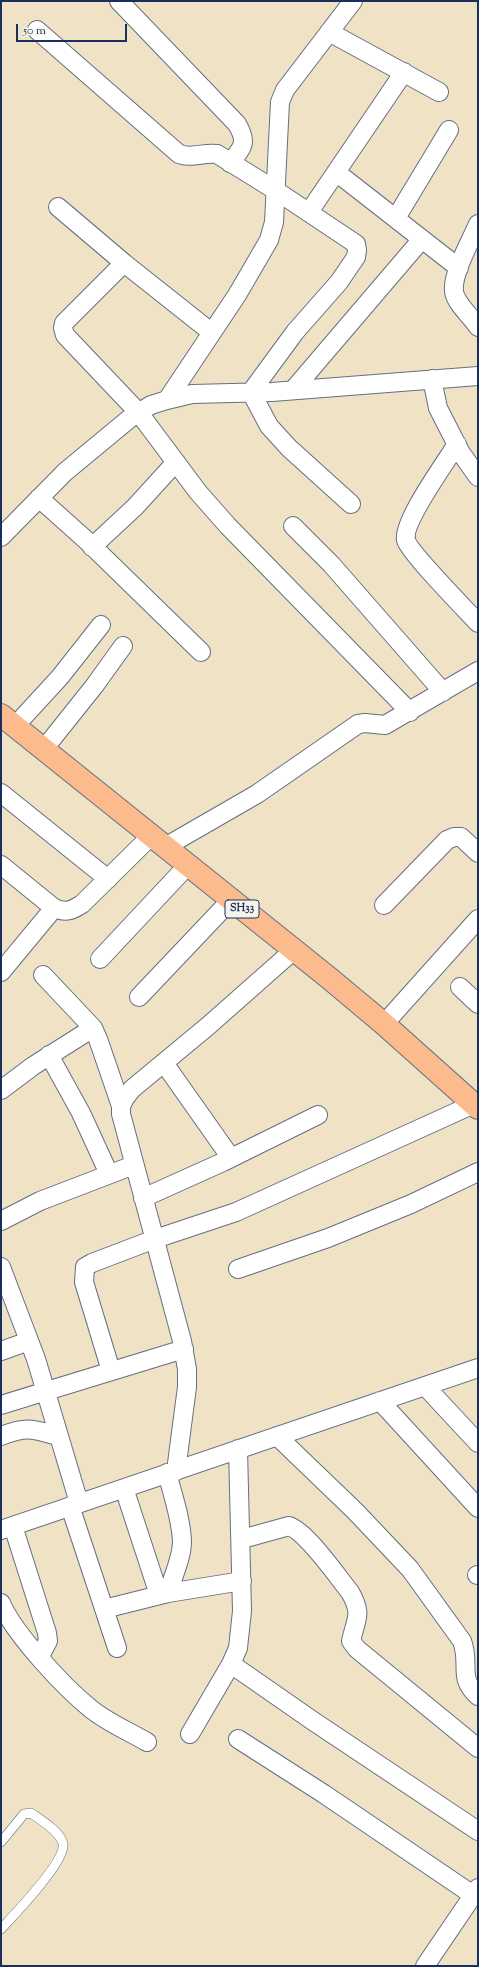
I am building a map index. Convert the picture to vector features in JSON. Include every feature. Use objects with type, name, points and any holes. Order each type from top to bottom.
[{"type":"main road","name":"SH33","points":[[8,720],[384,1024],[476,1106]]},
{"type":"street","points":[[119,1],[237,124],[244,142],[230,163]]},
{"type":"street","points":[[166,400],[237,295],[269,240],[274,222],[280,102],[285,90],[353,1]]},
{"type":"street","points":[[37,30],[180,154],[188,157],[208,152],[217,154],[309,212],[356,244],[356,257],[339,282],[296,332],[251,392]]},
{"type":"street","points":[[329,32],[439,92]]},
{"type":"street","points":[[309,212],[404,72]]},
{"type":"street","points":[[396,218],[449,130]]},
{"type":"street","points":[[336,172],[459,268]]},
{"type":"street","points":[[58,207],[124,263],[211,332]]},
{"type":"street","points":[[478,224],[459,268],[454,292],[458,300],[478,327]]},
{"type":"street","points":[[293,390],[422,239]]},
{"type":"street","points":[[124,263],[64,323],[63,328],[65,335],[139,413],[176,462],[228,526],[410,712]]},
{"type":"street","points":[[1,537],[65,472],[129,419],[151,405],[192,394],[293,390],[477,377]]},
{"type":"street","points":[[432,379],[438,408],[457,444],[478,477]]},
{"type":"street","points":[[251,392],[269,426],[289,448],[351,504]]},
{"type":"street","points":[[457,444],[416,508],[406,532],[406,540],[419,558],[478,623]]},
{"type":"street","points":[[92,546],[135,507],[176,462]]},
{"type":"street","points":[[39,498],[92,546],[201,652]]},
{"type":"street","points":[[292,526],[331,564],[374,616],[443,692]]},
{"type":"street","points":[[8,720],[60,677],[101,625]]},
{"type":"street","points":[[44,749],[95,685],[123,646]]},
{"type":"street","points":[[1,865],[54,908],[64,912],[72,910],[82,904],[108,879],[158,841],[257,794],[358,724],[365,722],[386,725],[476,675]]},
{"type":"street","points":[[1,793],[108,879]]},
{"type":"street","points":[[384,905],[447,840],[454,837],[461,837],[478,853]]},
{"type":"street","points":[[100,959],[188,865]]},
{"type":"street","points":[[139,997],[231,900]]},
{"type":"street","points":[[1,972],[7,953],[54,908]]},
{"type":"street","points":[[384,1024],[478,918]]},
{"type":"street","points":[[121,1106],[132,1089],[294,950]]},
{"type":"street","points":[[43,975],[93,1028],[98,1039],[121,1106],[121,1114],[134,1165],[184,1349],[187,1369],[187,1387],[172,1472],[182,1541],[180,1553],[164,1594]]},
{"type":"street","points":[[460,987],[478,1004]]},
{"type":"street","points":[[1,1090],[49,1056],[93,1028]]},
{"type":"street","points":[[49,1056],[81,1113],[110,1174]]},
{"type":"street","points":[[164,1063],[231,1158]]},
{"type":"street","points":[[111,1371],[84,1282],[85,1267],[155,1239],[236,1212],[476,1106]]},
{"type":"street","points":[[143,1198],[231,1158],[318,1115]]},
{"type":"street","points":[[2,1218],[40,1201],[134,1165]]},
{"type":"street","points":[[238,1269],[328,1238],[411,1204],[478,1172]]},
{"type":"street","points":[[1,1267],[29,1341],[45,1392],[104,1609],[117,1648]]},
{"type":"street","points":[[1,1351],[29,1341]]},
{"type":"street","points":[[1,1405],[184,1349]]},
{"type":"street","points":[[40,1656],[48,1640],[47,1633],[7,1528],[478,1368]]},
{"type":"street","points":[[426,1386],[478,1443]]},
{"type":"street","points":[[380,1401],[478,1508]]},
{"type":"street","points":[[1,1436],[21,1429],[29,1428],[58,1436]]},
{"type":"street","points":[[277,1436],[355,1511],[410,1569],[462,1641],[466,1651],[465,1679],[467,1685],[478,1696]]},
{"type":"street","points":[[190,1734],[231,1664],[238,1648],[241,1632],[242,1539],[238,1449]]},
{"type":"street","points":[[124,1488],[164,1594]]},
{"type":"street","points":[[242,1539],[289,1526],[295,1528],[305,1536],[355,1600],[359,1611],[351,1641],[356,1649],[478,1748]]},
{"type":"street","points":[[104,1609],[164,1594],[242,1581]]},
{"type":"street","points":[[1,1604],[21,1634],[70,1690],[91,1709],[146,1742]]},
{"type":"street","points":[[231,1664],[313,1721],[478,1831]]},
{"type":"street","points":[[238,1739],[476,1891],[426,1966]]},
{"type":"lane","points":[[1,1842],[24,1814],[31,1813],[60,1836],[64,1851],[57,1865],[1,1929]]}]
